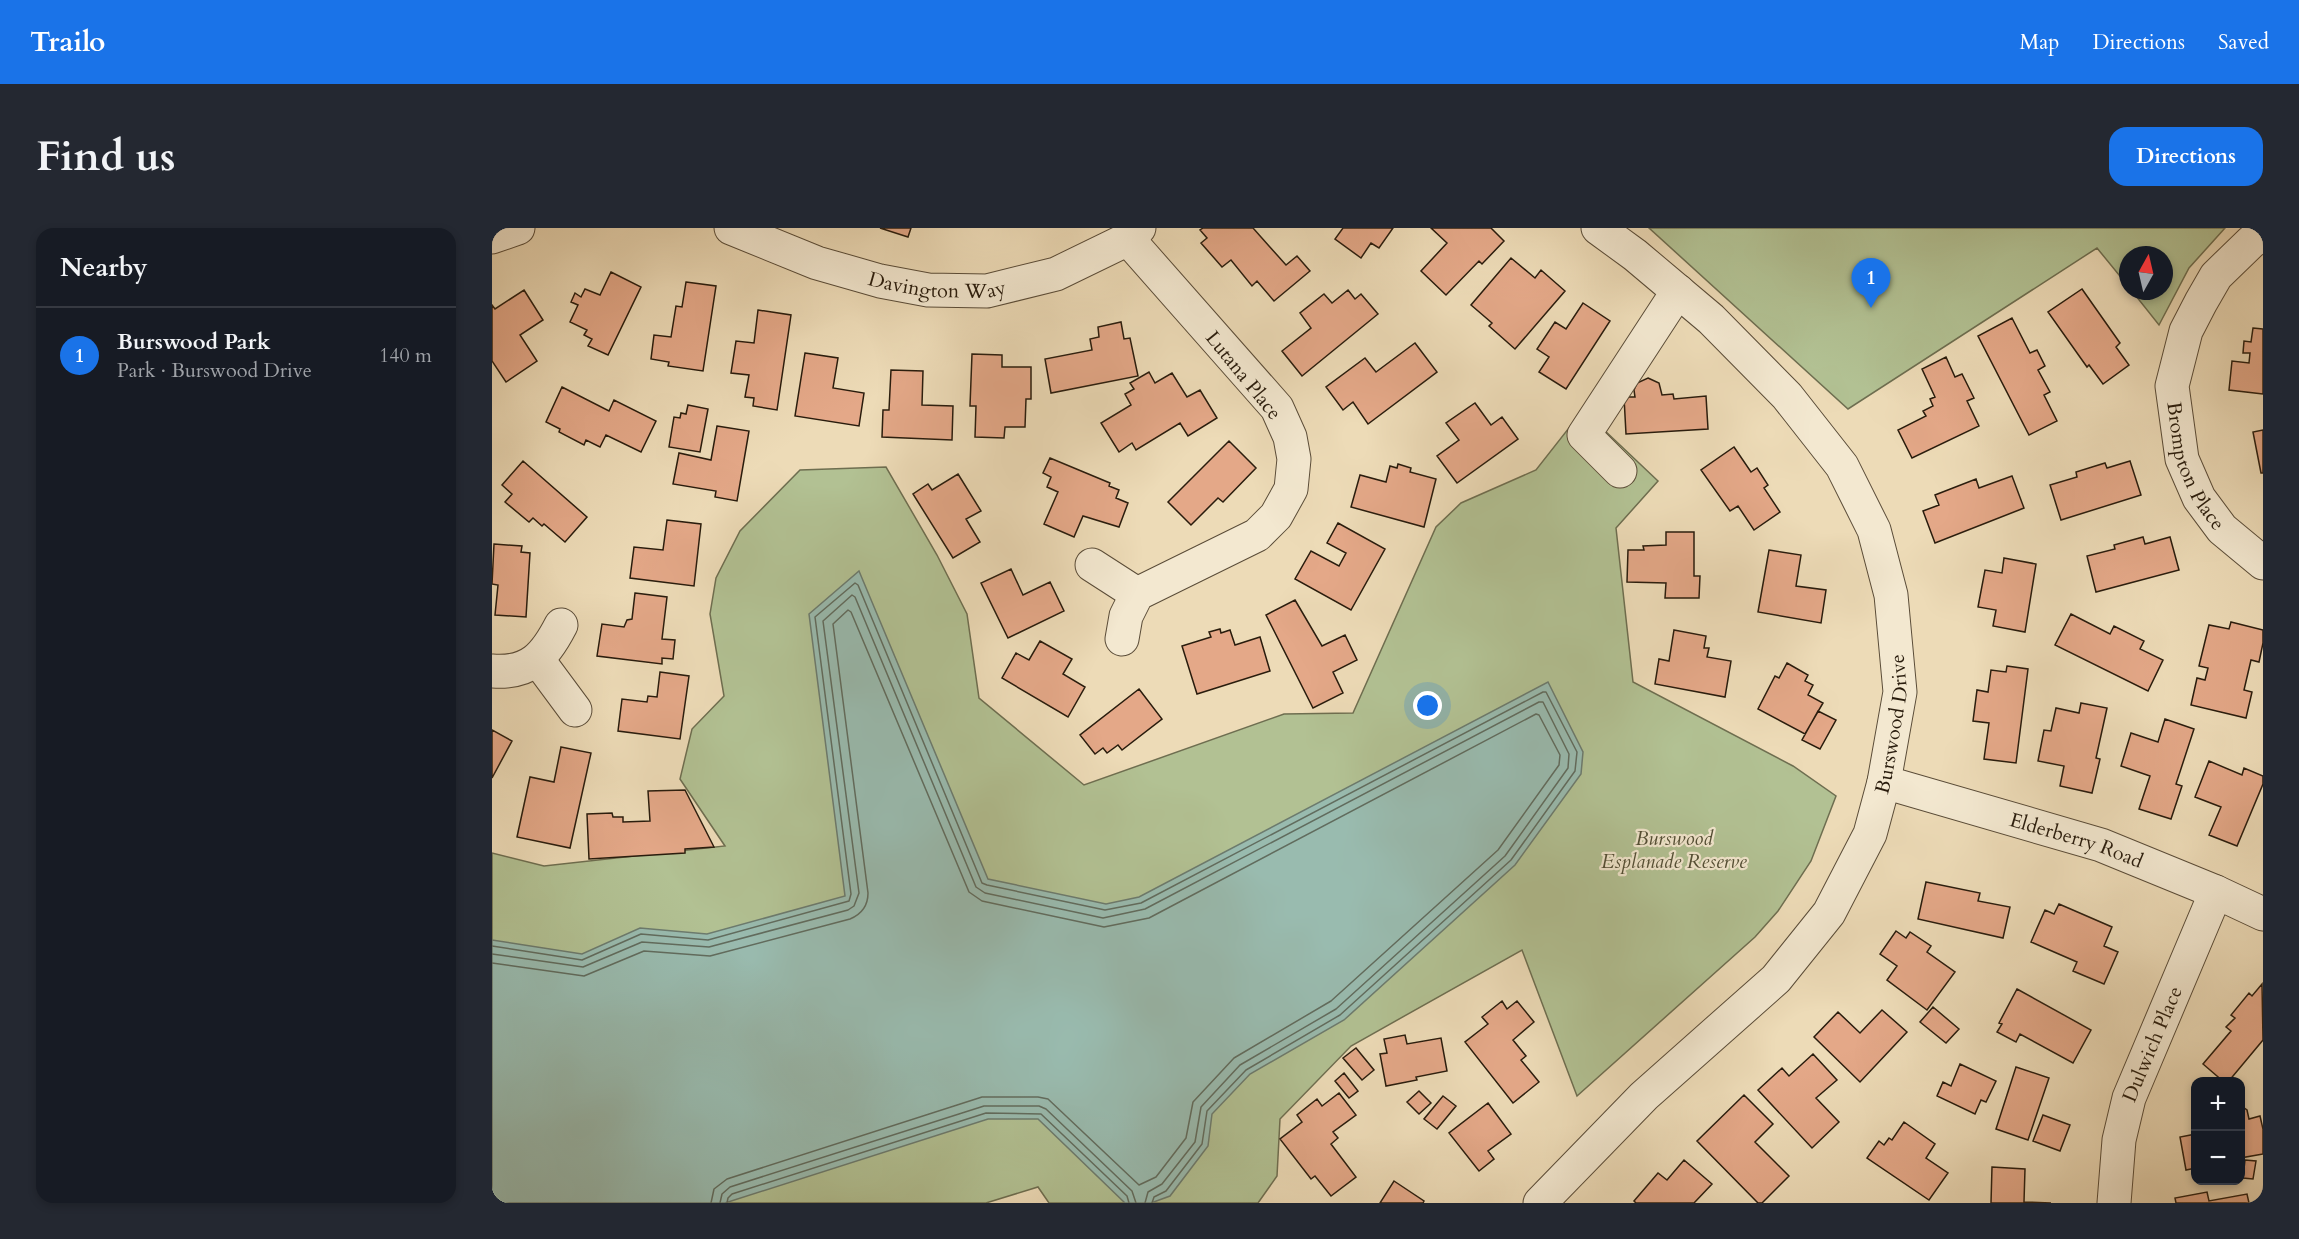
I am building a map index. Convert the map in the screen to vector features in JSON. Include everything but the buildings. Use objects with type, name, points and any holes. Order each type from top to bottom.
[{"type":"street","points":[[492,237],[518,228]]},
{"type":"street","name":"Davington Way","points":[[731,228],[817,263],[880,281],[928,290],[987,291],[1056,274],[1133,234]]},
{"type":"street","name":"Burswood Drive","points":[[1540,1203],[1644,1096],[1776,978],[1829,913],[1870,834],[1884,782],[1900,692],[1891,595],[1874,530],[1842,466],[1798,408],[1711,319],[1635,255],[1598,228]]},
{"type":"street","name":"Lutana Place","points":[[1133,234],[1276,408],[1290,437],[1294,459],[1291,489],[1276,516],[1257,535],[1137,594]]},
{"type":"street","name":"Brompton Place","points":[[2263,234],[2251,242],[2217,276],[2201,302],[2186,331],[2172,386],[2182,459],[2199,498],[2222,529],[2263,563]]},
{"type":"street","points":[[1620,471],[1584,435],[1678,291]]},
{"type":"street","points":[[1092,565],[1137,594],[1126,616],[1122,639]]},
{"type":"street","points":[[492,671],[507,672],[534,663],[552,644],[561,625]]},
{"type":"street","points":[[538,660],[575,710]]},
{"type":"street","name":"Elderberry Road","points":[[1884,782],[2101,845],[2216,892],[2263,914]]},
{"type":"street","name":"Dulwich Place","points":[[2114,1203],[2119,1140],[2129,1098],[2216,892]]},
{"type":"green space","points":[[1649,228],[2225,228],[2189,268],[2173,298],[2173,246],[2119,246],[2119,275],[2097,248],[1848,409]]},
{"type":"green space","points":[[2139,300],[2172,300],[2159,325]]},
{"type":"green space","name":"Burswood Esplanade Reserve","points":[[1583,410],[1658,481],[1616,528],[1633,682],[1793,766],[1836,796],[1811,861],[1778,911],[1755,937],[1577,1096],[1522,950],[1351,1046],[1280,1119],[1277,1176],[1258,1203],[1049,1203],[1038,1187],[986,1203],[492,1203],[492,853],[544,866],[725,846],[680,779],[692,729],[724,696],[710,614],[716,578],[740,531],[800,470],[886,467],[937,555],[967,614],[979,698],[1084,785],[1284,714],[1353,713],[1436,527],[1461,503],[1536,470]]},
{"type":"water","points":[[859,571],[988,879],[1106,904],[1139,897],[1548,682],[1583,752],[1581,774],[1515,865],[1344,1020],[1250,1074],[1212,1114],[1208,1146],[1170,1196],[1151,1203],[1125,1203],[1038,1119],[988,1119],[725,1203],[492,1203],[492,940],[582,954],[640,928],[707,934],[845,896],[809,614]]},
{"type":"place","name":"Burswood Park","points":[[1871,308]]}]
